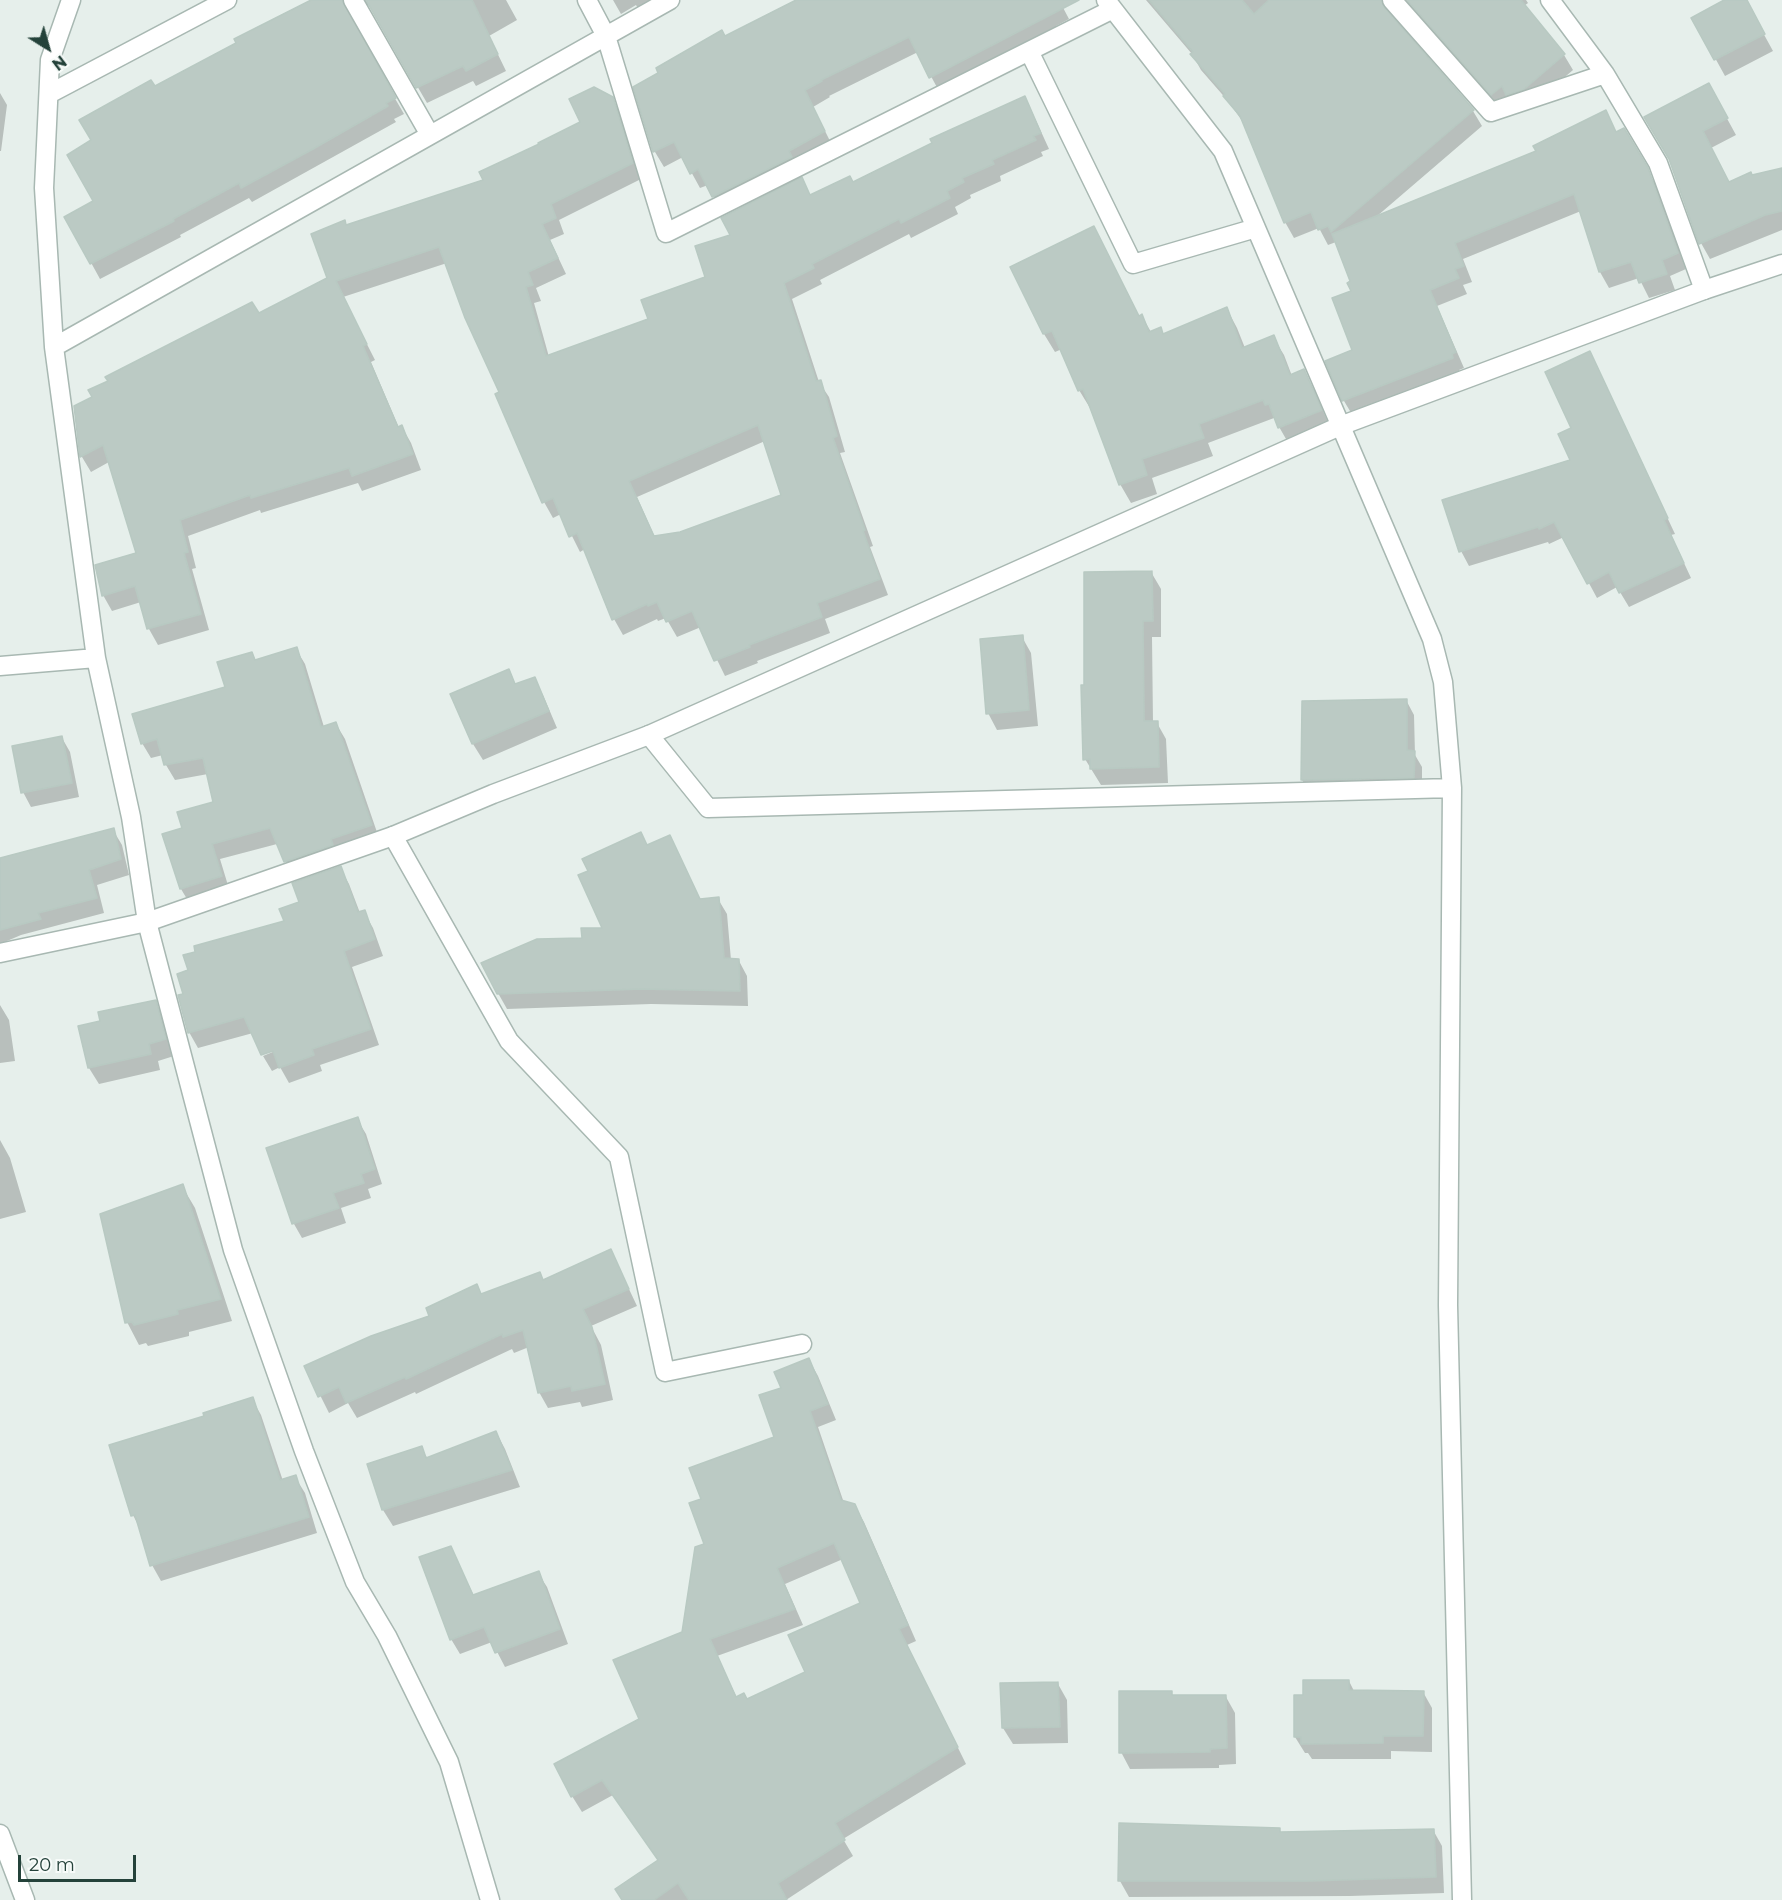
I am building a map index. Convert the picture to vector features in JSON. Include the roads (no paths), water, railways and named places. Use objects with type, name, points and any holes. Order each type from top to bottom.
[{"type":"street","points":[[71,0],[50,60],[48,94],[44,188],[54,347],[96,658],[131,817],[147,922],[233,1250],[304,1451],[355,1582],[387,1636],[449,1762],[484,1898]]},
{"type":"street","points":[[48,94],[227,0]]},
{"type":"street","points":[[353,0],[430,135]]},
{"type":"street","points":[[586,0],[606,36],[666,233],[1029,51],[1110,4],[1223,151],[1432,639],[1443,682],[1452,788],[1448,1305],[1462,1900]]},
{"type":"street","points":[[54,347],[670,0]]},
{"type":"street","points":[[1392,0],[1491,112],[1605,74]]},
{"type":"street","points":[[1550,0],[1605,74],[1658,163],[1704,290]]},
{"type":"street","points":[[1029,51],[1133,264],[1256,228]]},
{"type":"street","points":[[0,953],[147,922],[393,836],[493,794],[649,735],[1340,426],[1704,290],[1782,264]]},
{"type":"street","points":[[0,666],[96,658]]},
{"type":"street","points":[[649,735],[708,808],[1452,788]]},
{"type":"street","points":[[393,836],[509,1041],[619,1157],[665,1372],[802,1344]]},
{"type":"street","points":[[0,1834],[25,1900]]}]
